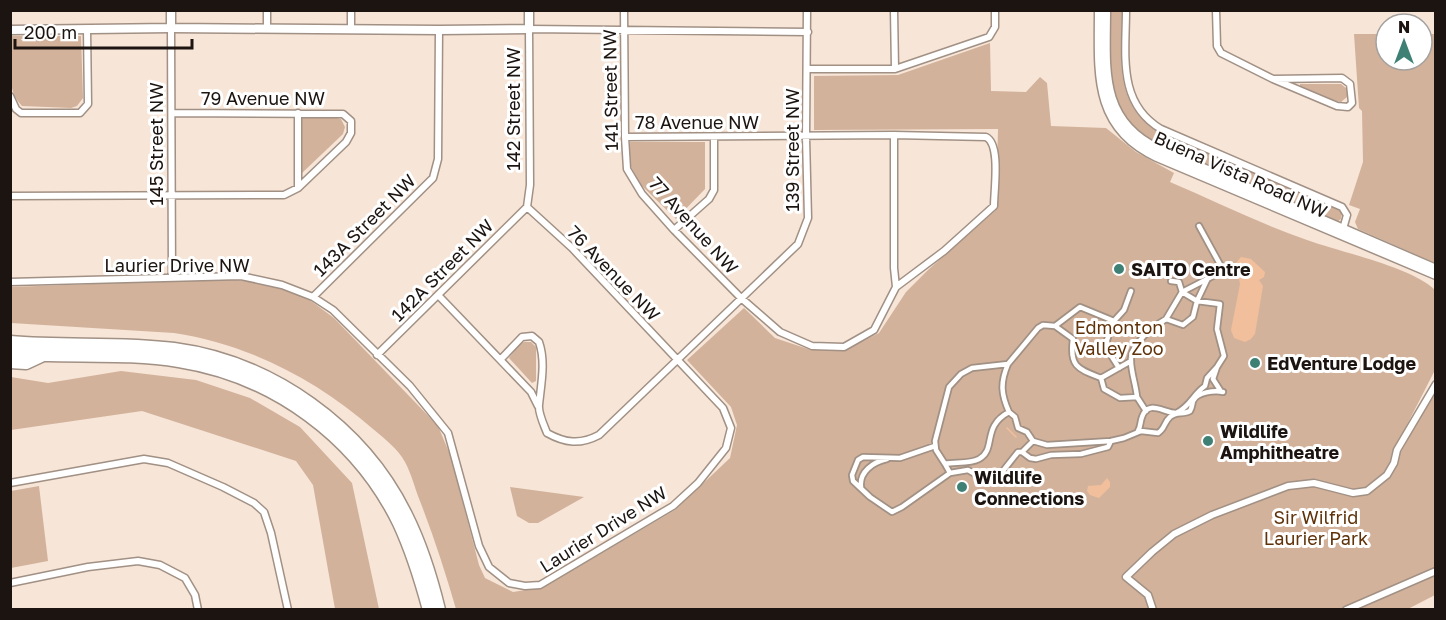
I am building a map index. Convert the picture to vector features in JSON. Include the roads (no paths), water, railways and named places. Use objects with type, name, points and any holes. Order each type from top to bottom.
[{"type":"highway","points":[[14,340],[176,350],[242,367],[286,388],[342,429],[381,473],[397,498],[416,536],[439,609]]},
{"type":"highway","points":[[10,353],[162,359],[195,364],[259,385],[301,409],[351,453],[384,496],[412,554],[429,609]]},
{"type":"highway","points":[[10,362],[26,363],[44,354]]},
{"type":"street","name":"145 Street NW","points":[[171,10],[172,277]]},
{"type":"street","points":[[267,10],[267,28]]},
{"type":"street","points":[[351,10],[351,29]]},
{"type":"street","name":"142 Street NW","points":[[527,207],[530,185],[530,10]]},
{"type":"street","name":"141 Street NW","points":[[624,10],[627,169]]},
{"type":"street","name":"139 Street NW","points":[[741,298],[798,244],[808,218],[807,10]]},
{"type":"street","points":[[894,10],[895,69]]},
{"type":"street","points":[[807,69],[895,69],[989,37],[995,27],[995,10]]},
{"type":"street","name":"Buena Vista Road NW","points":[[1099,10],[1099,74],[1104,100],[1116,124],[1134,144],[1157,157],[1436,275]]},
{"type":"street","name":"Buena Vista Road NW","points":[[1106,10],[1108,89],[1116,111],[1131,131],[1151,146],[1436,270]]},
{"type":"street","name":"Buena Vista Road NW","points":[[1125,10],[1127,84],[1134,103],[1148,120],[1161,129],[1342,207],[1346,211],[1347,218],[1343,229]]},
{"type":"street","points":[[1216,10],[1217,46],[1221,53],[1272,79],[1337,106],[1348,107],[1352,103],[1350,84],[1342,78],[1272,79]]},
{"type":"street","points":[[10,30],[267,28],[808,32]]},
{"type":"street","points":[[10,96],[16,109],[21,113],[80,113],[88,104],[87,30]]},
{"type":"street","name":"143A Street NW","points":[[313,297],[433,178],[438,159],[439,30]]},
{"type":"street","name":"79 Avenue NW","points":[[172,113],[343,114],[351,121],[351,133],[346,142],[298,188]]},
{"type":"street","points":[[10,196],[284,195],[298,188],[298,113]]},
{"type":"street","points":[[894,135],[896,287]]},
{"type":"street","name":"78 Avenue NW","points":[[625,137],[894,135],[987,137],[991,139],[996,149],[994,206],[944,251],[896,287]]},
{"type":"street","points":[[674,230],[709,199],[714,190],[714,137]]},
{"type":"street","name":"77 Avenue NW","points":[[627,169],[642,194],[674,230],[741,298],[780,332],[812,346],[844,346],[874,330],[896,287]]},
{"type":"street","name":"142A Street NW","points":[[377,355],[527,207]]},
{"type":"street","name":"76 Avenue NW","points":[[527,207],[572,248],[678,360]]},
{"type":"street","points":[[1146,411],[1137,397],[1136,380],[1131,361],[1132,354],[1148,330],[1166,319],[1172,303],[1191,283],[1206,280],[1222,268],[1199,226]]},
{"type":"street","name":"Laurier Drive NW","points":[[10,282],[241,276],[282,285],[313,297],[333,310],[410,386],[448,433],[479,546],[489,567],[509,583],[525,586],[540,585],[673,506],[698,483],[726,448],[731,428],[723,408],[678,360]]},
{"type":"street","points":[[1166,319],[1183,325],[1193,317],[1206,280]]},
{"type":"street","points":[[1171,281],[1179,282],[1182,292],[1197,301],[1220,304],[1217,329],[1224,356],[1193,400]]},
{"type":"street","points":[[1119,368],[1107,346],[1114,321],[1124,310],[1131,291]]},
{"type":"street","points":[[438,295],[531,392],[547,433],[559,440],[573,442],[588,441],[599,435],[741,298]]},
{"type":"street","points":[[1055,326],[1080,307],[1114,321]]},
{"type":"street","points":[[1101,378],[1079,369],[1071,355],[1073,339],[1055,326],[1043,326],[1038,328],[1008,364],[1001,387],[1003,399],[1015,417],[1018,428],[1029,433],[1034,441],[1047,445],[1111,441],[1138,431],[1158,433],[1170,417],[1199,396],[1212,390],[1223,392],[1213,378],[1217,367]]},
{"type":"street","points":[[501,359],[522,337],[532,336],[539,342],[543,364],[541,398],[538,406]]},
{"type":"street","points":[[1101,378],[1131,361]]},
{"type":"street","points":[[950,473],[935,446],[945,395],[954,380],[972,368],[1008,364]]},
{"type":"street","points":[[1101,378],[1104,389],[1120,398],[1137,397]]},
{"type":"street","points":[[1153,609],[1148,595],[1126,577],[1174,534],[1212,515],[1288,486],[1314,483],[1353,493],[1367,491],[1387,475],[1394,463],[1397,450],[1436,384]]},
{"type":"street","points":[[1138,431],[1146,411],[1157,407],[1176,413]]},
{"type":"street","points":[[945,464],[972,462],[983,456],[988,447],[991,429],[999,419],[1010,412]]},
{"type":"street","points":[[890,459],[866,456],[858,460],[852,479],[864,492],[892,512],[950,473],[968,470],[992,482],[1002,474],[1016,454],[1022,452],[1034,441]]},
{"type":"street","points":[[1022,452],[1036,459],[1051,455],[1081,454],[1108,447],[1111,441]]},
{"type":"street","points":[[1069,444],[1069,455]]},
{"type":"street","points":[[864,492],[860,483],[863,474],[878,462],[900,458],[935,446]]},
{"type":"street","points":[[10,483],[144,459],[168,463],[223,487],[254,503],[264,512],[288,609]]},
{"type":"street","points":[[10,583],[88,567],[138,561],[160,565],[185,578],[195,595],[198,609]]},
{"type":"street","points":[[1346,609],[1436,571]]},
{"type":"waterway","points":[[1007,428],[1016,437]]},
{"type":"place","name":"SAITO Centre","points":[[1119,269]]},
{"type":"place","name":"EdVenture Lodge","points":[[1255,363]]},
{"type":"place","name":"Wildlife Amphitheatre","points":[[1208,441]]},
{"type":"place","name":"Wildlife Connections","points":[[962,487]]},
{"type":"park label","name":"Edmonton Valley Zoo","points":[[1119,337]]},
{"type":"park label","name":"Sir Wilfrid Laurier Park","points":[[1316,527]]}]
